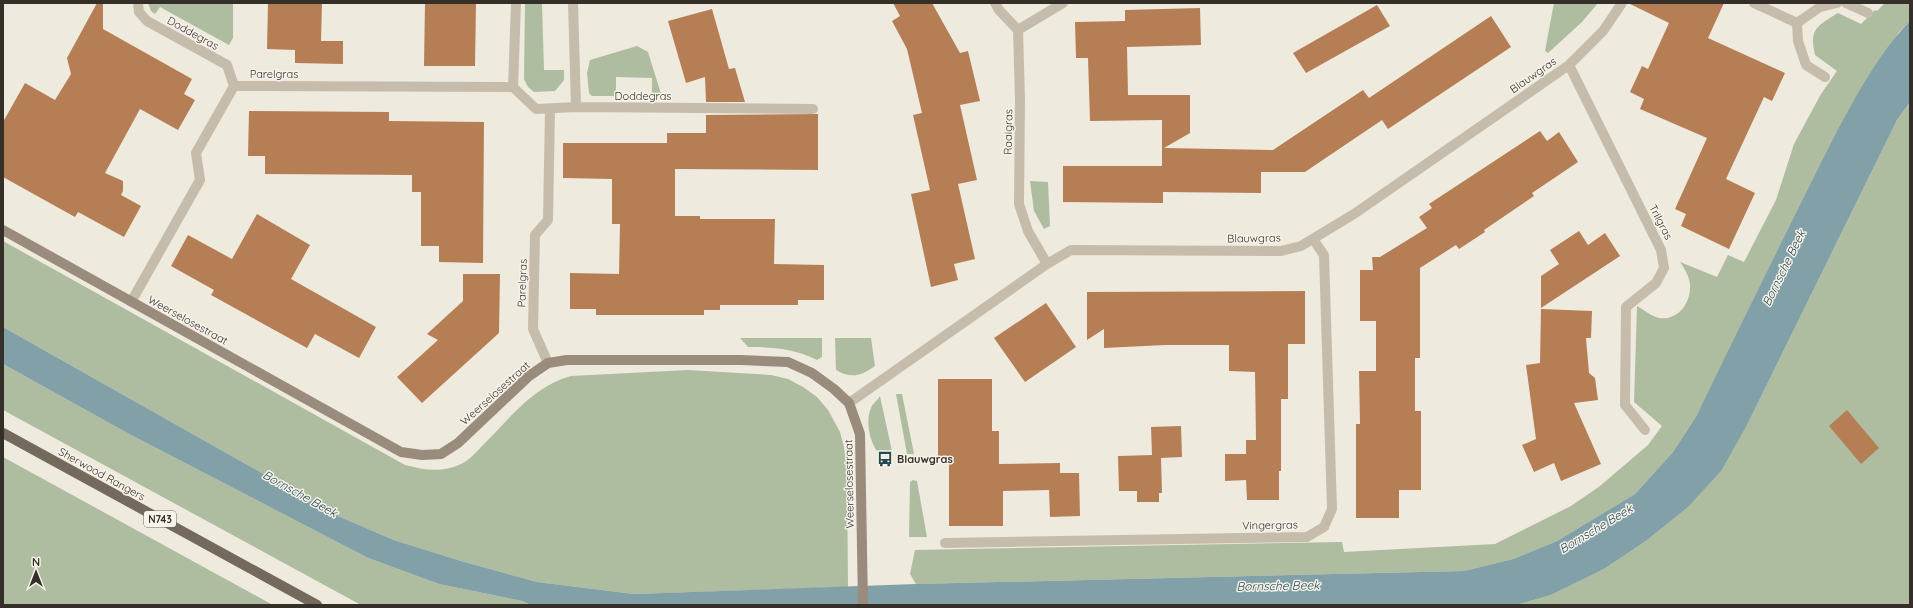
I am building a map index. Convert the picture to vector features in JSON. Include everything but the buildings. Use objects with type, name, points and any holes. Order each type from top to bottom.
[{"type":"main road","name":"Sherwood Rangers","points":[[3,433],[317,605]]},
{"type":"street","name":"Doddegras","points":[[138,3],[139,12],[147,21],[226,65],[234,86]]},
{"type":"street","points":[[516,3],[513,87],[536,109],[576,107],[572,3]]},
{"type":"street","points":[[995,3],[999,10],[1018,30],[1063,3]]},
{"type":"street","name":"Blauwgras","points":[[849,403],[1047,264],[1071,250],[1281,251],[1301,246],[1354,214],[1569,65],[1603,31],[1622,3]]},
{"type":"street","points":[[1754,3],[1797,23]]},
{"type":"street","points":[[1797,23],[1820,6],[1837,3]]},
{"type":"street","points":[[1846,3],[1868,13]]},
{"type":"street","points":[[1797,23],[1798,41],[1806,65],[1825,77]]},
{"type":"street","name":"Raaigras","points":[[1018,30],[1020,100],[1019,204],[1028,231],[1047,264]]},
{"type":"street","name":"Trilgras","points":[[1569,65],[1662,250],[1664,268],[1656,283],[1626,307],[1625,405],[1645,430]]},
{"type":"street","name":"Parelgras","points":[[132,302],[200,180],[196,153],[234,86],[513,87]]},
{"type":"street","name":"Doddegras","points":[[576,107],[813,109]]},
{"type":"street","name":"Parelgras","points":[[548,363],[533,329],[535,236],[548,220],[550,109]]},
{"type":"street","name":"Weerselosestraat","points":[[3,230],[401,452],[422,455],[441,454],[458,443],[530,376],[548,363],[568,360],[741,360],[788,362],[812,373],[834,389],[849,403],[860,434],[862,572],[864,605]]},
{"type":"street","name":"Vingergras","points":[[945,543],[1307,536],[1324,527],[1332,509],[1324,255],[1313,239]]},
{"type":"green space","points":[[148,3],[233,3],[233,38],[229,45],[160,7],[155,14],[151,11]]},
{"type":"green space","points":[[525,3],[542,3],[544,70],[564,70],[564,80],[555,91],[534,92],[528,87],[524,79]]},
{"type":"green space","points":[[1554,3],[1598,3],[1582,22],[1548,53],[1545,51]]},
{"type":"green space","points":[[1885,3],[1910,3],[1910,21],[1899,32],[1697,415],[1673,452],[1635,494],[1557,541],[1513,559],[1464,571],[916,584],[910,574],[915,550],[1342,542],[1344,552],[1495,544],[1571,506],[1600,486],[1648,445],[1662,426],[1634,402],[1637,306],[1659,318],[1671,317],[1681,310],[1688,300],[1690,281],[1680,262],[1717,277],[1728,255],[1744,262],[1776,200],[1794,144],[1821,94],[1837,71],[1815,55],[1813,39],[1816,29],[1838,13],[1861,24],[1875,10],[1877,11]]},
{"type":"green space","points":[[637,46],[648,52],[662,97],[652,97],[652,78],[616,77],[616,96],[592,96],[589,93],[587,73],[590,60]]},
{"type":"green space","points":[[1910,102],[1910,605],[1516,605],[1551,595],[1604,569],[1646,541],[1687,508],[1748,423],[1897,120]]},
{"type":"green space","points":[[1030,181],[1048,182],[1050,226],[1044,229],[1034,211]]},
{"type":"green space","points":[[3,241],[405,465],[419,468],[440,470],[464,463],[473,456],[523,404],[534,395],[545,387],[571,376],[688,370],[771,375],[788,379],[817,397],[828,410],[840,432],[847,469],[848,587],[634,594],[537,582],[461,561],[394,540],[338,516],[3,327]]},
{"type":"green space","points":[[740,338],[822,338],[822,357],[817,360],[800,353],[784,349],[748,347]]},
{"type":"green space","points":[[835,338],[871,338],[875,366],[856,375],[846,375],[836,370]]},
{"type":"green space","points":[[3,364],[131,435],[368,558],[439,584],[522,601],[531,605],[361,605],[3,410]]},
{"type":"green space","points":[[896,394],[902,394],[914,454],[907,454]]},
{"type":"green space","points":[[880,396],[893,456],[880,455],[873,445],[869,432],[868,418],[872,406]]},
{"type":"green space","points":[[3,457],[273,605],[3,605]]},
{"type":"green space","points":[[913,480],[917,481],[927,537],[909,537],[910,482]]},
{"type":"water","name":"Bornsche Beek","points":[[1910,21],[1910,102],[1897,120],[1748,423],[1721,471],[1687,508],[1646,541],[1604,569],[1551,595],[1516,605],[531,605],[522,601],[439,584],[368,558],[131,435],[3,364],[3,327],[338,516],[394,540],[461,561],[537,582],[634,594],[916,584],[1464,571],[1513,559],[1557,541],[1635,494],[1673,452],[1697,415],[1851,105],[1879,59]]},
{"type":"place","name":"Blauwgras","points":[[885,459]]}]
